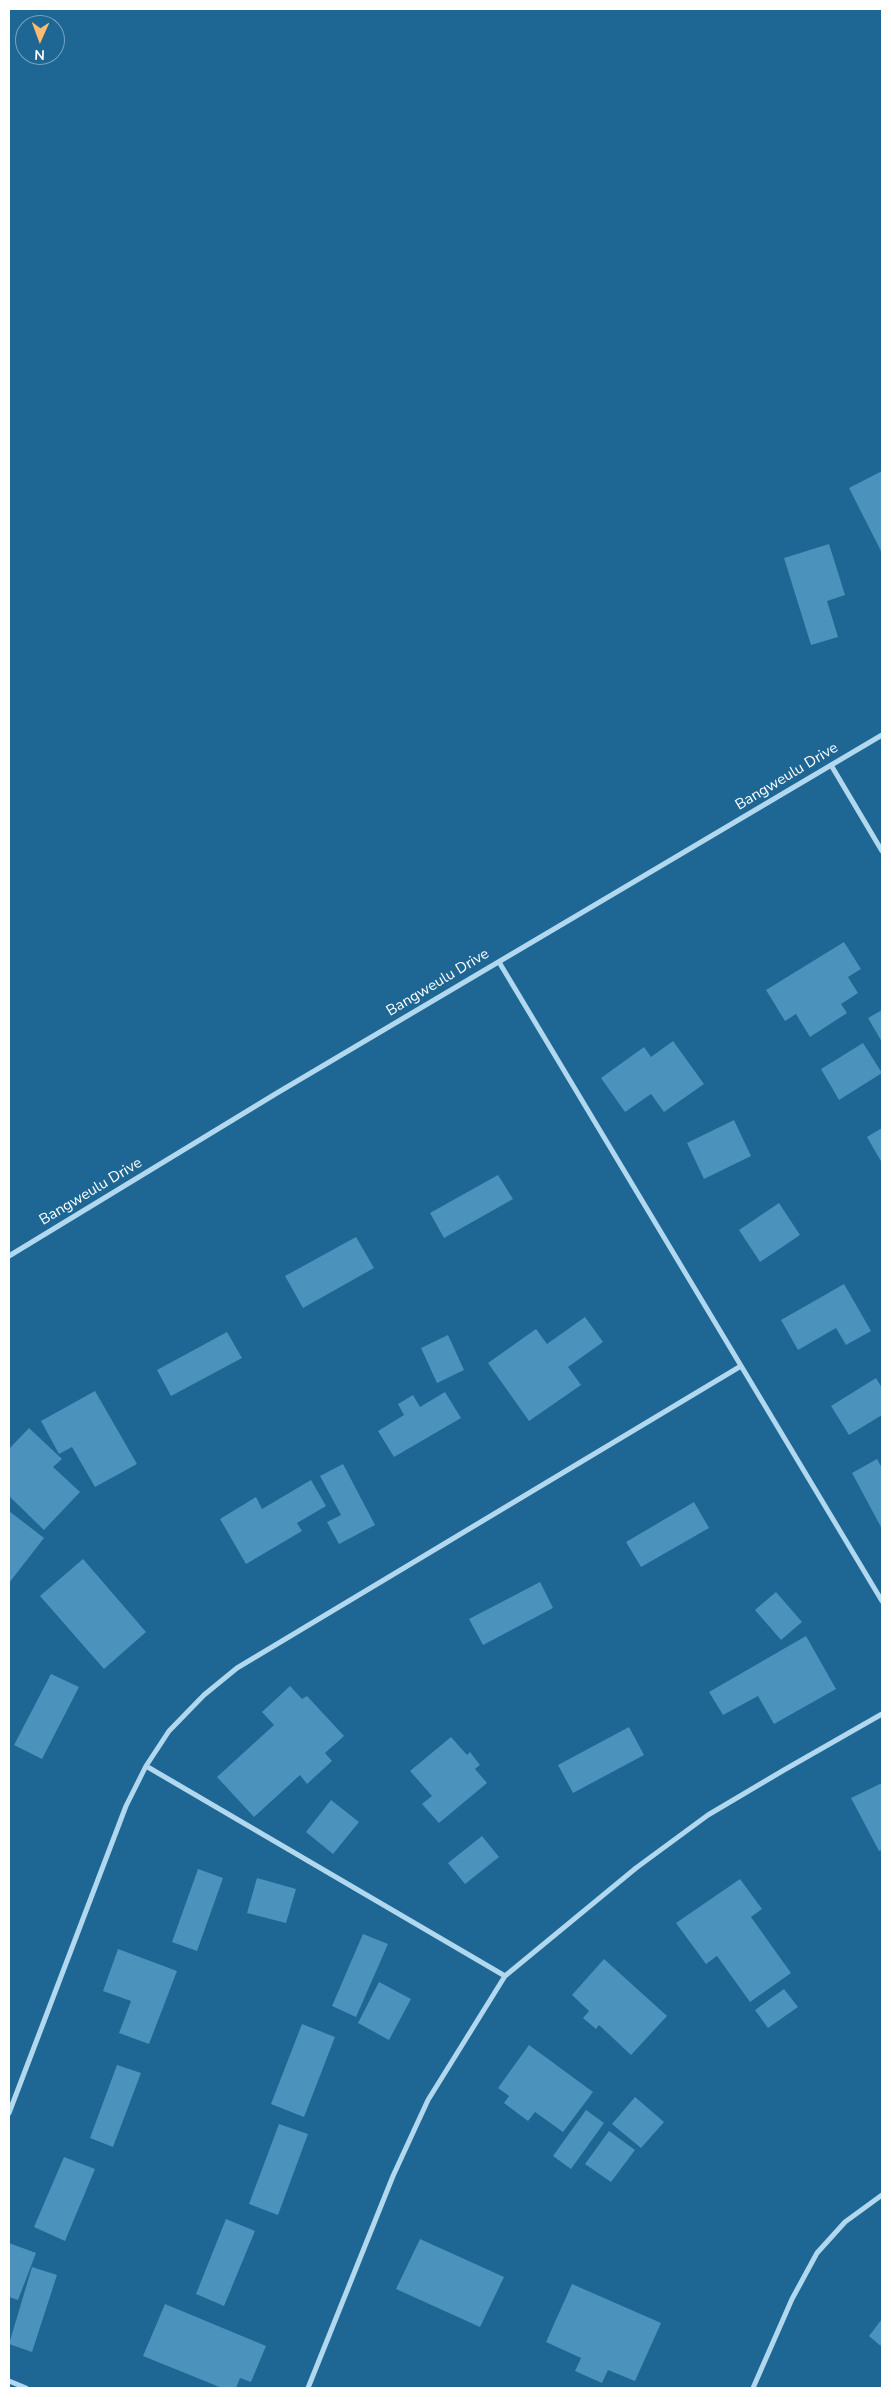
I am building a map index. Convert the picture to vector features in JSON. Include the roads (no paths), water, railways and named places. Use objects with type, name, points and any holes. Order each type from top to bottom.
[{"type":"street","name":"Bangweulu Drive","points":[[9,1256],[277,1093],[882,735]]},
{"type":"street","points":[[831,765],[882,851]]},
{"type":"street","points":[[499,962],[882,1601]]},
{"type":"street","points":[[9,2114],[126,1806],[146,1766],[170,1731],[204,1695],[237,1668],[741,1366]]},
{"type":"street","points":[[308,2388],[393,2176],[428,2100],[505,1976],[636,1868],[708,1815],[882,1714]]},
{"type":"street","points":[[146,1766],[505,1976]]},
{"type":"street","points":[[753,2388],[792,2299],[817,2253],[845,2222],[882,2195]]},
{"type":"street","points":[[9,2381],[26,2388]]}]
